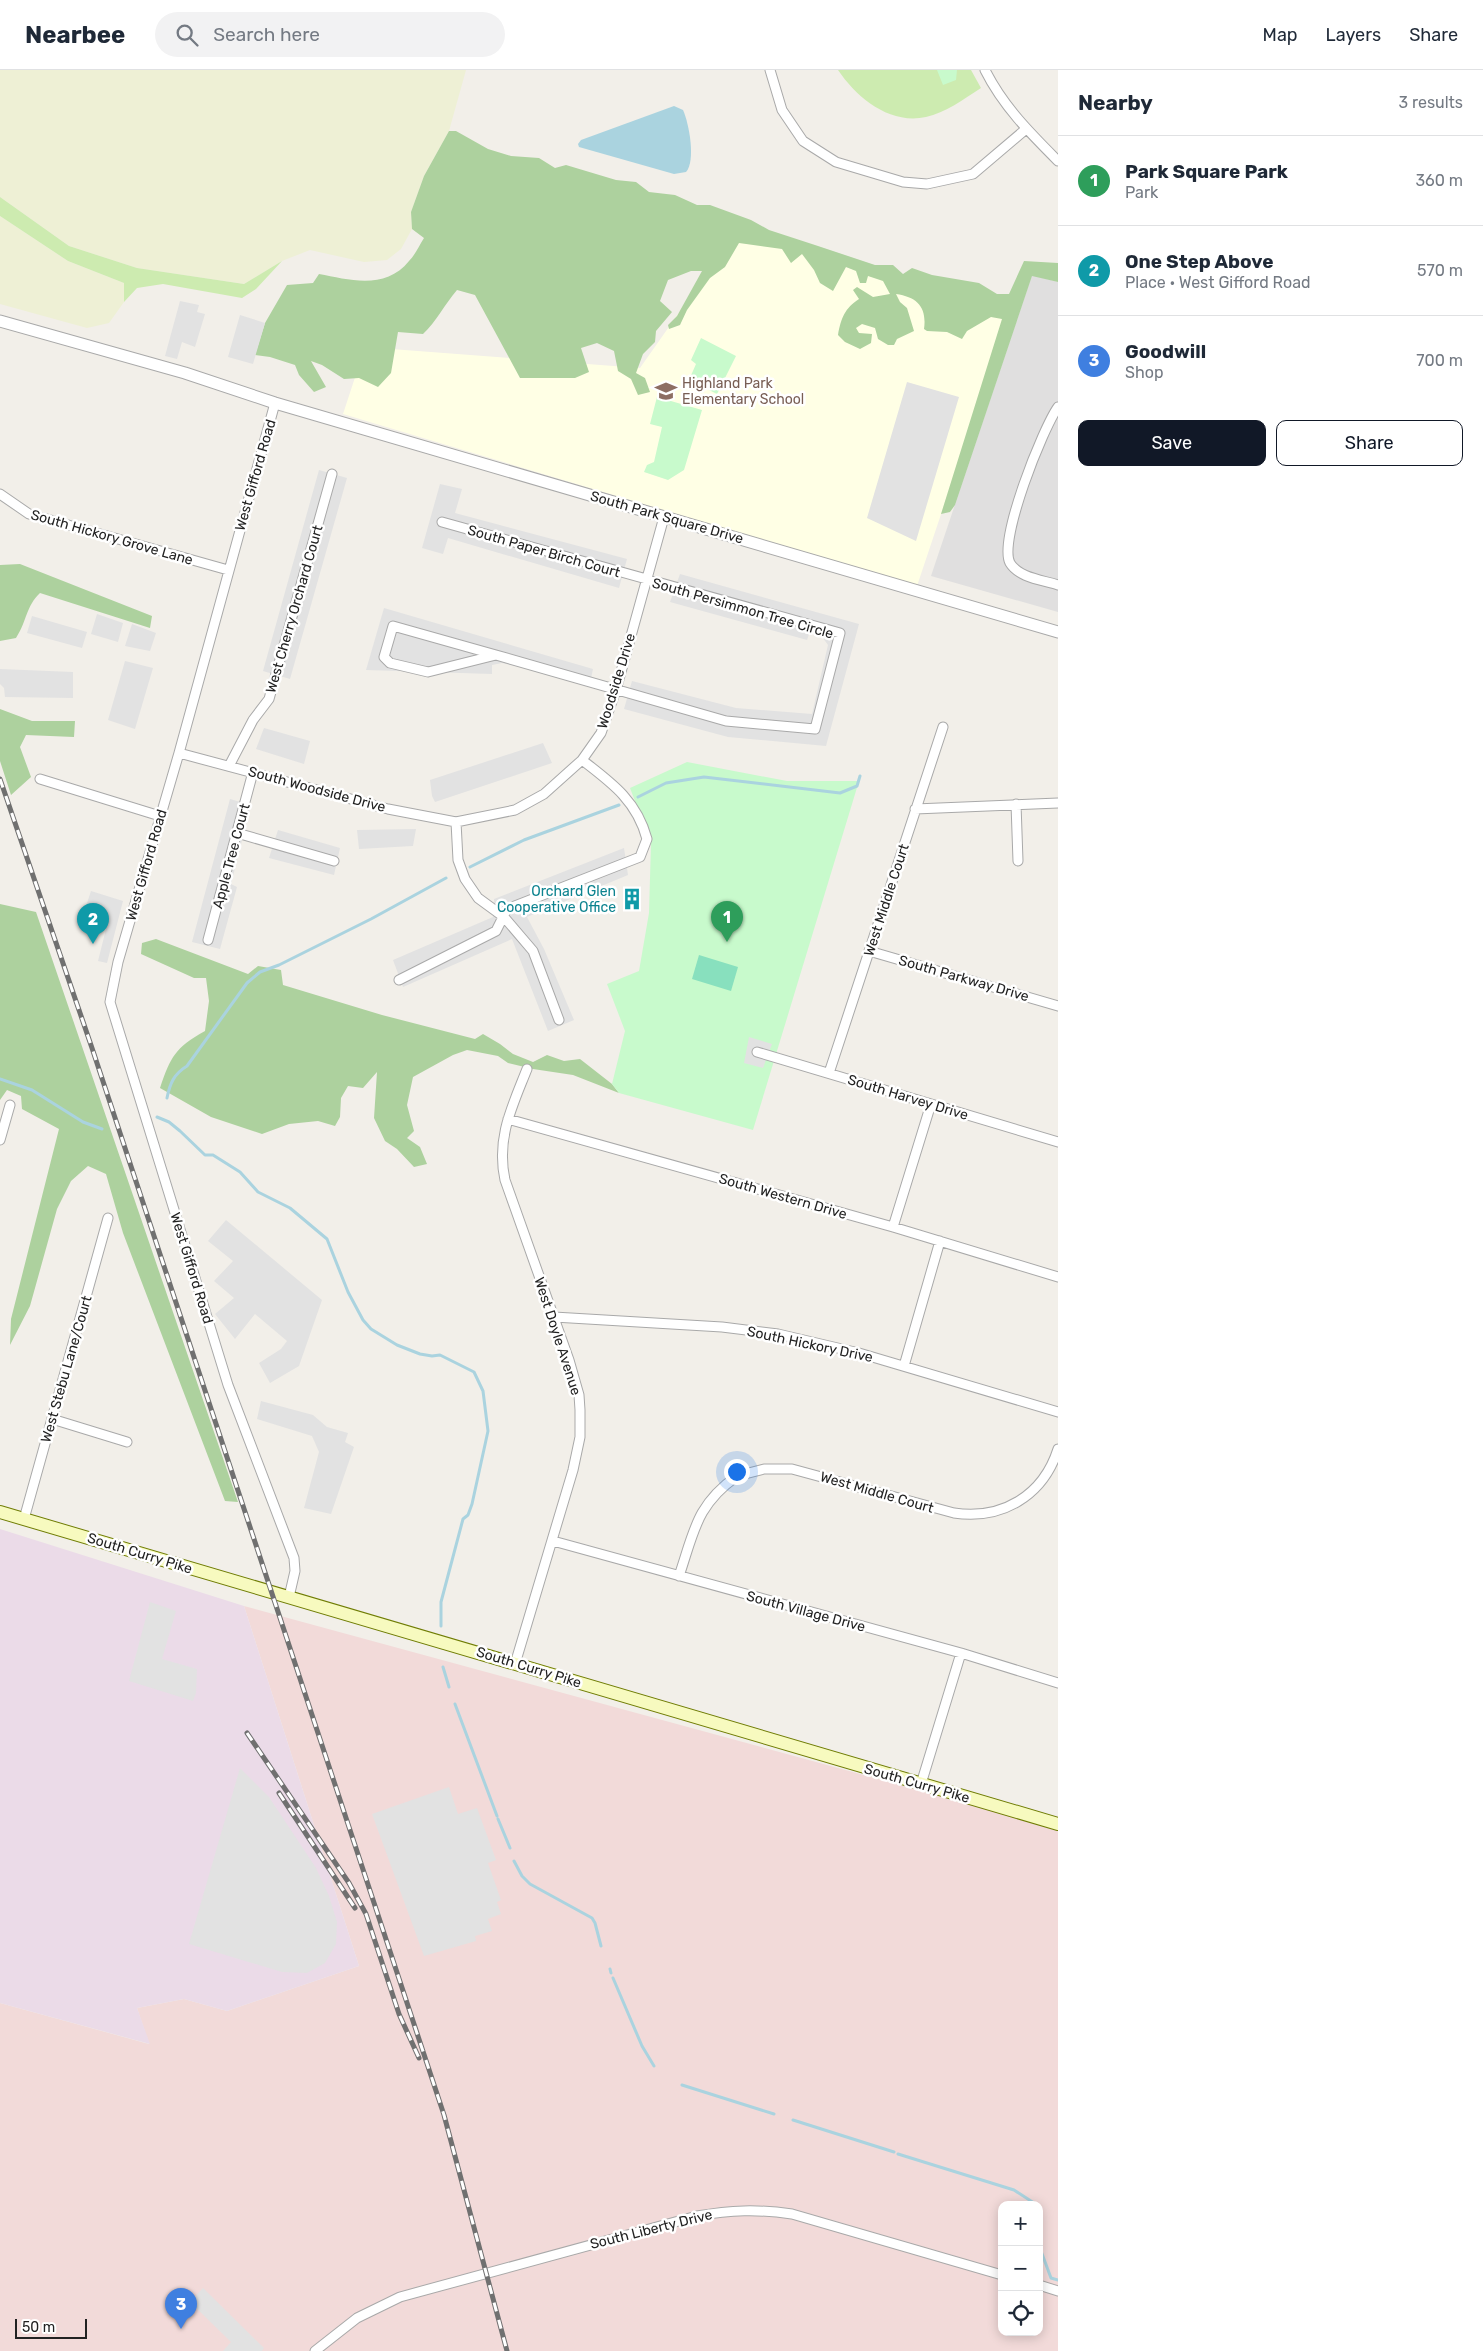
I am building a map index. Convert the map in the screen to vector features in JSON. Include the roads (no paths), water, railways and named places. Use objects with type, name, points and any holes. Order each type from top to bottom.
[{"type":"main road","name":"South Curry Pike","points":[[0,1512],[1058,1824]]},
{"type":"street","points":[[770,70],[782,110],[802,141],[836,162],[903,182],[928,184],[973,174],[1026,129]]},
{"type":"street","points":[[986,70],[1005,102],[1026,129],[1058,161]]},
{"type":"street","name":"West Gifford Road","points":[[0,322],[185,373],[275,403],[179,753],[118,962],[110,1002],[228,1385],[294,1558],[295,1571],[289,1597]]},
{"type":"street","name":"South Park Square Drive","points":[[275,403],[1058,632]]},
{"type":"street","points":[[1058,406],[1049,419],[1032,464],[1011,525],[1007,549],[1010,562],[1020,573],[1058,585]]},
{"type":"street","name":"West Cherry Orchard Court","points":[[229,766],[253,720],[269,699],[332,474]]},
{"type":"street","name":"South Hickory Grove Lane","points":[[0,494],[29,514],[228,570]]},
{"type":"street","name":"Woodside Drive","points":[[456,822],[515,810],[544,794],[582,760],[601,733],[616,690],[664,517]]},
{"type":"street","name":"South Paper Birch Court","points":[[442,522],[646,580]]},
{"type":"street","name":"South Persimmon Tree Circle","points":[[616,690],[726,721],[815,729],[840,633],[646,580]]},
{"type":"street","points":[[496,655],[428,672],[390,663],[384,657],[393,626],[496,655],[616,690]]},
{"type":"street","name":"West Middle Court","points":[[829,1073],[915,809],[944,727]]},
{"type":"street","name":"South Woodside Drive","points":[[179,753],[388,809],[456,822]]},
{"type":"street","points":[[399,980],[496,931],[507,909],[640,856],[648,838],[635,809],[620,790],[582,760]]},
{"type":"street","name":"Apple Tree Court","points":[[208,940],[253,772]]},
{"type":"street","points":[[40,779],[160,816]]},
{"type":"street","points":[[915,809],[1058,803]]},
{"type":"street","points":[[1016,804],[1018,861]]},
{"type":"street","points":[[456,822],[458,860],[465,879],[478,898],[504,916],[533,951],[559,1020]]},
{"type":"street","points":[[237,833],[334,861]]},
{"type":"street","name":"South Parkway Drive","points":[[869,951],[1058,1006]]},
{"type":"street","name":"South Harvey Drive","points":[[757,1052],[1058,1142]]},
{"type":"street","name":"West Doyle Avenue","points":[[515,1664],[553,1541],[577,1452],[580,1424],[577,1388],[505,1180],[501,1154],[508,1119],[527,1069]]},
{"type":"street","points":[[893,1227],[931,1104]]},
{"type":"street","points":[[0,1140],[10,1105]]},
{"type":"street","name":"South Western Drive","points":[[508,1119],[893,1227],[1058,1277]]},
{"type":"street","name":"West Stebu Lane/Court","points":[[24,1519],[108,1218]]},
{"type":"street","points":[[904,1366],[940,1241]]},
{"type":"street","name":"South Hickory Drive","points":[[554,1317],[756,1330],[835,1346],[1058,1412]]},
{"type":"street","points":[[52,1419],[127,1442]]},
{"type":"street","name":"West Middle Court","points":[[679,1576],[697,1521],[709,1500],[736,1474],[764,1469],[792,1469],[954,1513],[968,1515],[996,1512],[1017,1505],[1042,1482],[1058,1449]]},
{"type":"street","name":"South Village Drive","points":[[553,1541],[961,1653],[1058,1683]]},
{"type":"street","points":[[920,1784],[961,1653]]},
{"type":"street","name":"South Liberty Drive","points":[[315,2351],[357,2318],[400,2297],[687,2219],[729,2210],[756,2210],[792,2214],[998,2274]]},
{"type":"street","points":[[1043,2286],[1058,2291]]},
{"type":"water","points":[[674,106],[683,110],[689,132],[691,160],[686,172],[674,174],[579,147],[578,144],[581,140]]},
{"type":"waterway","points":[[638,797],[666,783],[704,777],[840,793],[857,786],[860,776]]},
{"type":"waterway","points":[[470,867],[524,840],[619,805]]},
{"type":"waterway","points":[[167,1098],[171,1083],[176,1076],[187,1066],[247,983],[260,972],[279,965],[371,919],[446,878]]},
{"type":"waterway","points":[[0,1079],[32,1090],[83,1122],[102,1129]]},
{"type":"waterway","points":[[157,1117],[169,1122],[205,1155],[213,1155],[240,1172],[258,1192],[290,1208],[327,1239],[348,1292],[363,1320],[371,1329],[397,1345],[420,1354],[440,1355],[474,1372],[483,1391],[488,1431],[472,1504],[468,1515],[463,1519],[441,1602],[441,1626]]},
{"type":"waterway","points":[[443,1667],[449,1687]]},
{"type":"waterway","points":[[455,1704],[497,1816]]},
{"type":"waterway","points":[[498,1819],[510,1848]]},
{"type":"waterway","points":[[514,1861],[522,1876],[530,1884],[592,1918],[601,1946]]},
{"type":"waterway","points":[[610,1969],[611,1973]]},
{"type":"waterway","points":[[613,1978],[642,2046],[654,2066]]},
{"type":"waterway","points":[[682,2085],[774,2114]]},
{"type":"waterway","points":[[793,2120],[894,2152]]},
{"type":"waterway","points":[[898,2154],[1014,2190],[1031,2201]]},
{"type":"waterway","points":[[1043,2256],[1051,2278],[1058,2280]]},
{"type":"railway","points":[[0,779],[92,1048],[444,2115],[507,2351]]},
{"type":"railway","points":[[247,1733],[349,1883],[366,1914],[399,2014],[419,2058]]},
{"type":"railway","points":[[279,1793],[355,1908]]},
{"type":"place","name":"Highland Park Elementary School","points":[[666,391]]},
{"type":"place","name":"Orchard Glen Cooperative Office","points":[[632,899]]},
{"type":"place","name":"Park Square Park","points":[[727,942]]},
{"type":"place","name":"One Step Above","points":[[93,944]]},
{"type":"place","name":"Goodwill","points":[[181,2329]]}]
